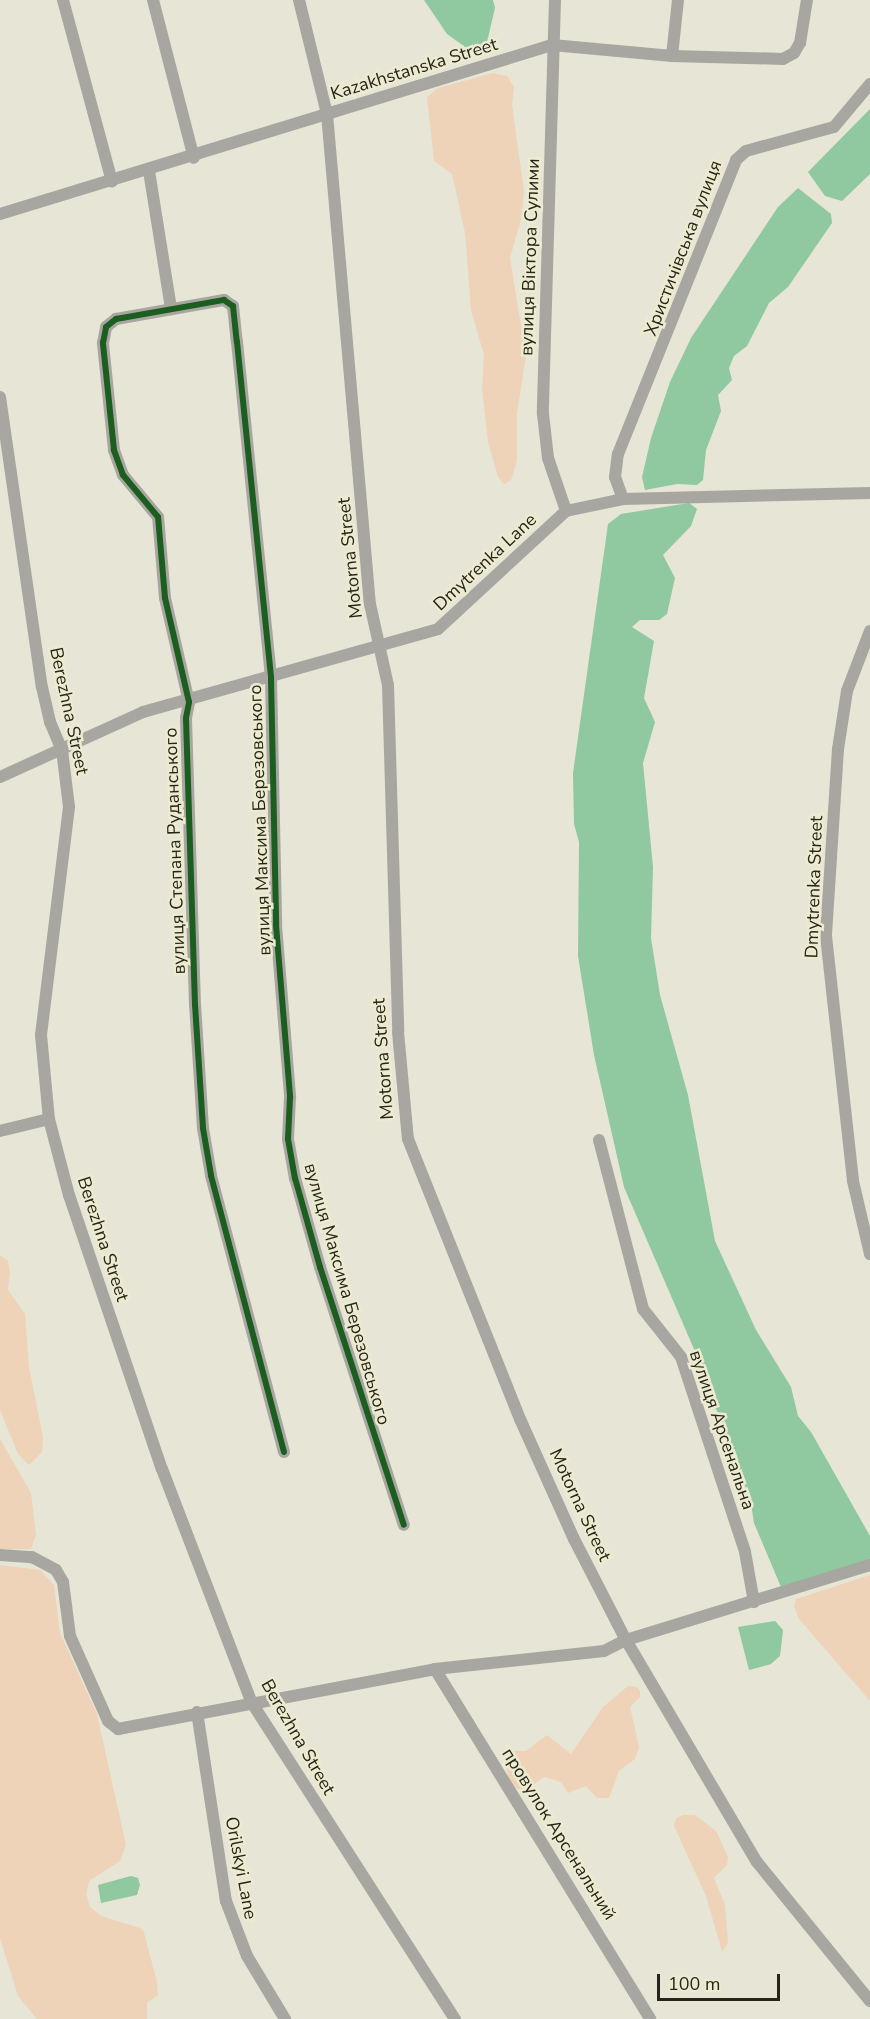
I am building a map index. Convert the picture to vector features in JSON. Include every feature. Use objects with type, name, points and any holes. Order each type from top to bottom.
[{"type":"street","points":[[63,0],[112,182]]},
{"type":"street","points":[[153,0],[194,158]]},
{"type":"street","name":"Motorna Street","points":[[299,0],[327,114],[370,604],[380,647],[391,718],[398,1032],[408,1139],[520,1419],[574,1539],[627,1640],[757,1862],[870,2001]]},
{"type":"street","name":"вулиця Віктора Сулими","points":[[555,0],[543,414],[548,458],[566,511]]},
{"type":"street","points":[[672,56],[678,0]]},
{"type":"street","name":"Kazakhstanska Street","points":[[0,214],[194,158],[327,114],[552,45],[672,56],[783,59],[794,53],[800,43],[807,0]]},
{"type":"street","name":"Христичівська вулиця","points":[[623,499],[615,477],[618,454],[736,160],[746,151],[834,127],[870,84]]},
{"type":"street","points":[[149,171],[171,309]]},
{"type":"street","name":"вулиця Максима Березовського","points":[[171,309],[224,300],[233,306],[271,678],[276,925],[290,1097],[290,1149],[327,1290],[404,1526]]},
{"type":"street","name":"вулиця Степана Руданського","points":[[171,309],[116,320],[106,327],[104,343],[114,450],[123,475],[158,518],[165,598],[189,702],[186,718],[195,1005],[203,1128],[230,1257],[284,1452]]},
{"type":"street","name":"Berezhna Street","points":[[0,397],[42,687],[50,723],[62,750],[69,807],[41,1035],[49,1119],[88,1260],[162,1468],[252,1702],[455,2019]]},
{"type":"street","points":[[566,511],[623,499],[870,493]]},
{"type":"street","name":"Dmytrenka Lane","points":[[0,777],[129,717],[271,678],[338,655],[380,647],[438,629],[566,511]]},
{"type":"street","name":"Dmytrenka Street","points":[[870,631],[847,691],[840,737],[826,936],[854,1181],[870,1254]]},
{"type":"street","points":[[0,1131],[49,1119]]},
{"type":"street","name":"вулиця Арсенальна","points":[[599,1140],[643,1309],[681,1356],[746,1552],[754,1602]]},
{"type":"street","points":[[0,1555],[32,1557],[56,1570],[63,1582],[70,1636],[108,1721],[113,1727],[124,1729],[197,1712],[435,1669],[604,1651],[627,1640],[870,1565]]},
{"type":"street","name":"провулок Арсенальний","points":[[435,1669],[650,2019]]},
{"type":"street","name":"Orilskyi Lane","points":[[197,1712],[226,1901],[247,1956],[285,2019]]},
{"type":"shaded area","points":[[424,0],[493,0],[495,8],[487,42],[479,49],[468,49],[447,34]]},
{"type":"shaded area","points":[[493,73],[507,76],[514,87],[512,105],[524,191],[521,219],[510,258],[526,356],[517,413],[517,461],[511,480],[504,484],[498,477],[488,442],[482,388],[484,355],[471,310],[465,233],[452,174],[434,161],[427,97],[438,88]]},
{"type":"shaded area","points":[[870,109],[870,174],[842,201],[825,196],[808,172]]},
{"type":"shaded area","points":[[798,188],[831,214],[832,223],[788,287],[769,303],[747,346],[734,356],[729,368],[732,380],[718,395],[721,411],[706,450],[703,480],[697,485],[677,484],[645,490],[642,477],[651,438],[670,382],[691,338],[778,207]]},
{"type":"shaded area","points":[[689,503],[697,509],[691,526],[663,555],[675,578],[667,614],[659,620],[640,620],[632,627],[654,641],[644,698],[655,722],[643,763],[653,867],[651,938],[660,995],[688,1095],[715,1241],[756,1330],[791,1387],[798,1416],[811,1432],[870,1536],[870,1561],[781,1587],[754,1523],[750,1497],[727,1446],[697,1356],[624,1187],[594,1055],[578,956],[579,842],[574,824],[573,773],[608,524],[621,514]]},
{"type":"shaded area","points":[[0,1255],[8,1261],[10,1272],[8,1290],[25,1314],[29,1367],[43,1437],[42,1452],[29,1465],[18,1454],[0,1410]]},
{"type":"shaded area","points":[[0,1439],[31,1493],[36,1535],[31,1549],[0,1549]]},
{"type":"shaded area","points":[[0,1565],[40,1570],[54,1585],[60,1633],[97,1714],[126,1845],[120,1861],[89,1881],[86,1894],[90,1907],[101,1916],[143,1929],[157,1982],[158,1995],[147,2003],[147,2019],[37,2019],[18,1996],[0,1938]]},
{"type":"shaded area","points":[[870,1575],[870,1701],[799,1619],[794,1606],[796,1599]]},
{"type":"shaded area","points":[[775,1621],[783,1630],[780,1656],[771,1664],[749,1670],[738,1627]]},
{"type":"shaded area","points":[[628,1686],[637,1687],[640,1691],[640,1697],[630,1707],[639,1747],[635,1759],[619,1771],[609,1798],[597,1798],[586,1786],[568,1793],[561,1782],[544,1777],[526,1790],[517,1789],[510,1782],[501,1751],[526,1751],[547,1735],[571,1754],[603,1707]]},
{"type":"shaded area","points":[[683,1815],[695,1815],[716,1831],[728,1857],[727,1865],[714,1878],[725,1905],[728,1942],[722,1952],[706,1896],[674,1826],[676,1818]]},
{"type":"shaded area","points":[[131,1876],[138,1878],[140,1885],[137,1895],[101,1903],[98,1885]]},
{"type":"cycle path","points":[[284,1452],[211,1175],[203,1128],[195,1005],[186,718],[189,702],[165,598],[158,517],[123,475],[114,450],[103,343],[106,327],[116,319],[224,300],[233,306],[271,678],[276,925],[290,1097],[288,1139],[295,1178],[320,1267],[404,1525]]}]
